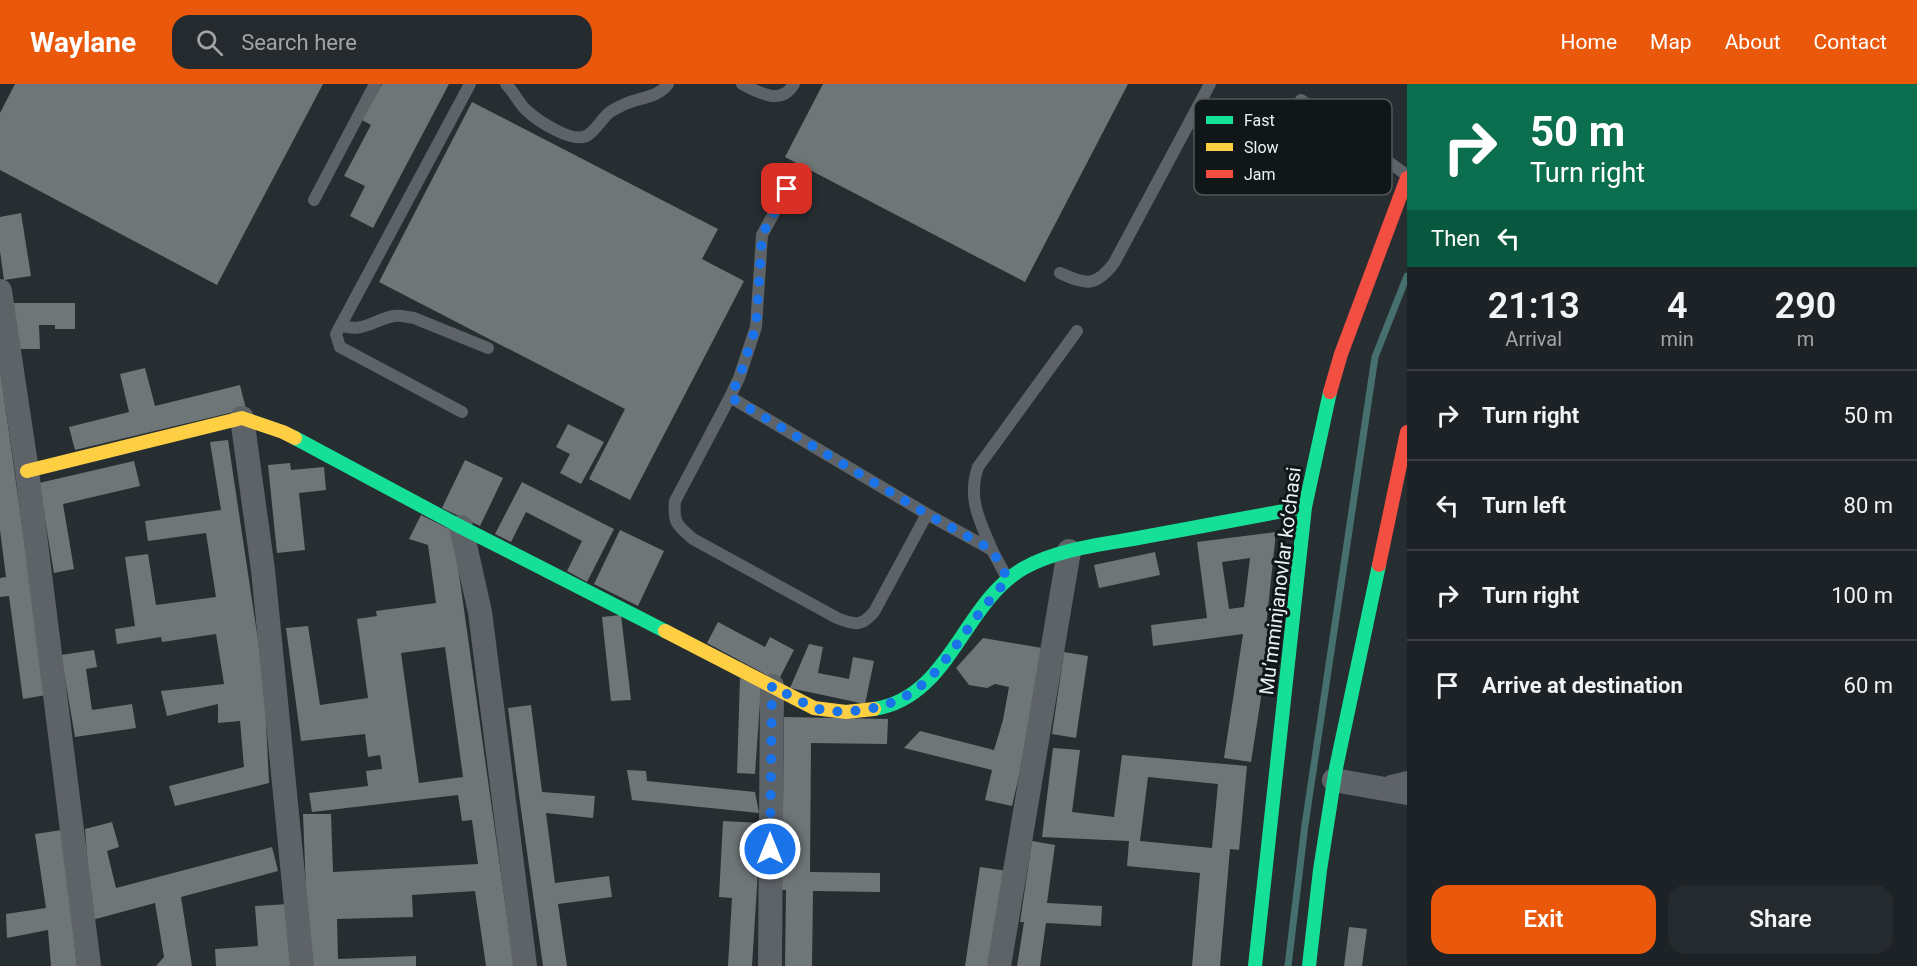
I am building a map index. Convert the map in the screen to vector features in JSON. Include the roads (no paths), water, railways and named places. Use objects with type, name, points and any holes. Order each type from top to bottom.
[{"type":"street","name":"Mu’mminjanovlar ko‘chasi","points":[[1255,966],[1305,507],[1327,403],[1341,354],[1407,176]]},
{"type":"street","points":[[0,291],[27,471],[89,966]]},
{"type":"street","points":[[27,471],[242,418],[283,432],[461,527],[814,708],[846,712],[880,707],[905,698],[922,686],[937,672],[988,601],[1008,579],[1040,560],[1069,551],[1305,507]]},
{"type":"street","points":[[242,418],[263,570],[302,966]]},
{"type":"street","points":[[1309,966],[1320,870],[1334,780],[1407,432]]},
{"type":"street","points":[[461,527],[480,612],[525,966]]},
{"type":"street","points":[[999,966],[1069,551]]},
{"type":"street","points":[[770,966],[772,686]]},
{"type":"street","points":[[1334,780],[1407,793]]},
{"type":"lane","points":[[314,200],[375,84]]},
{"type":"lane","points":[[462,412],[340,347],[336,334],[470,84]]},
{"type":"lane","points":[[506,84],[516,98],[537,118],[561,132],[581,138],[587,136],[610,112],[630,102],[663,91],[668,84]]},
{"type":"lane","points":[[742,84],[772,97],[781,96],[790,91],[794,84]]},
{"type":"lane","points":[[1202,99],[1210,84]]},
{"type":"lane","points":[[1060,273],[1077,281],[1092,283],[1104,276],[1114,262],[1194,114]]},
{"type":"lane","points":[[1392,165],[1407,176]]},
{"type":"lane","points":[[787,189],[762,235],[756,327],[739,378],[675,501],[674,516],[678,526],[693,539],[853,625],[866,621],[874,612],[927,514]]},
{"type":"lane","points":[[341,325],[353,329],[394,316],[402,316],[414,318],[488,348]]},
{"type":"lane","points":[[1008,579],[992,550],[973,496],[973,481],[978,467],[1077,331]]},
{"type":"lane","points":[[730,397],[992,550]]},
{"type":"lane","points":[[1380,788],[1390,781],[1407,777]]},
{"type":"waterway","points":[[1288,966],[1305,825],[1375,357],[1407,276]]}]
